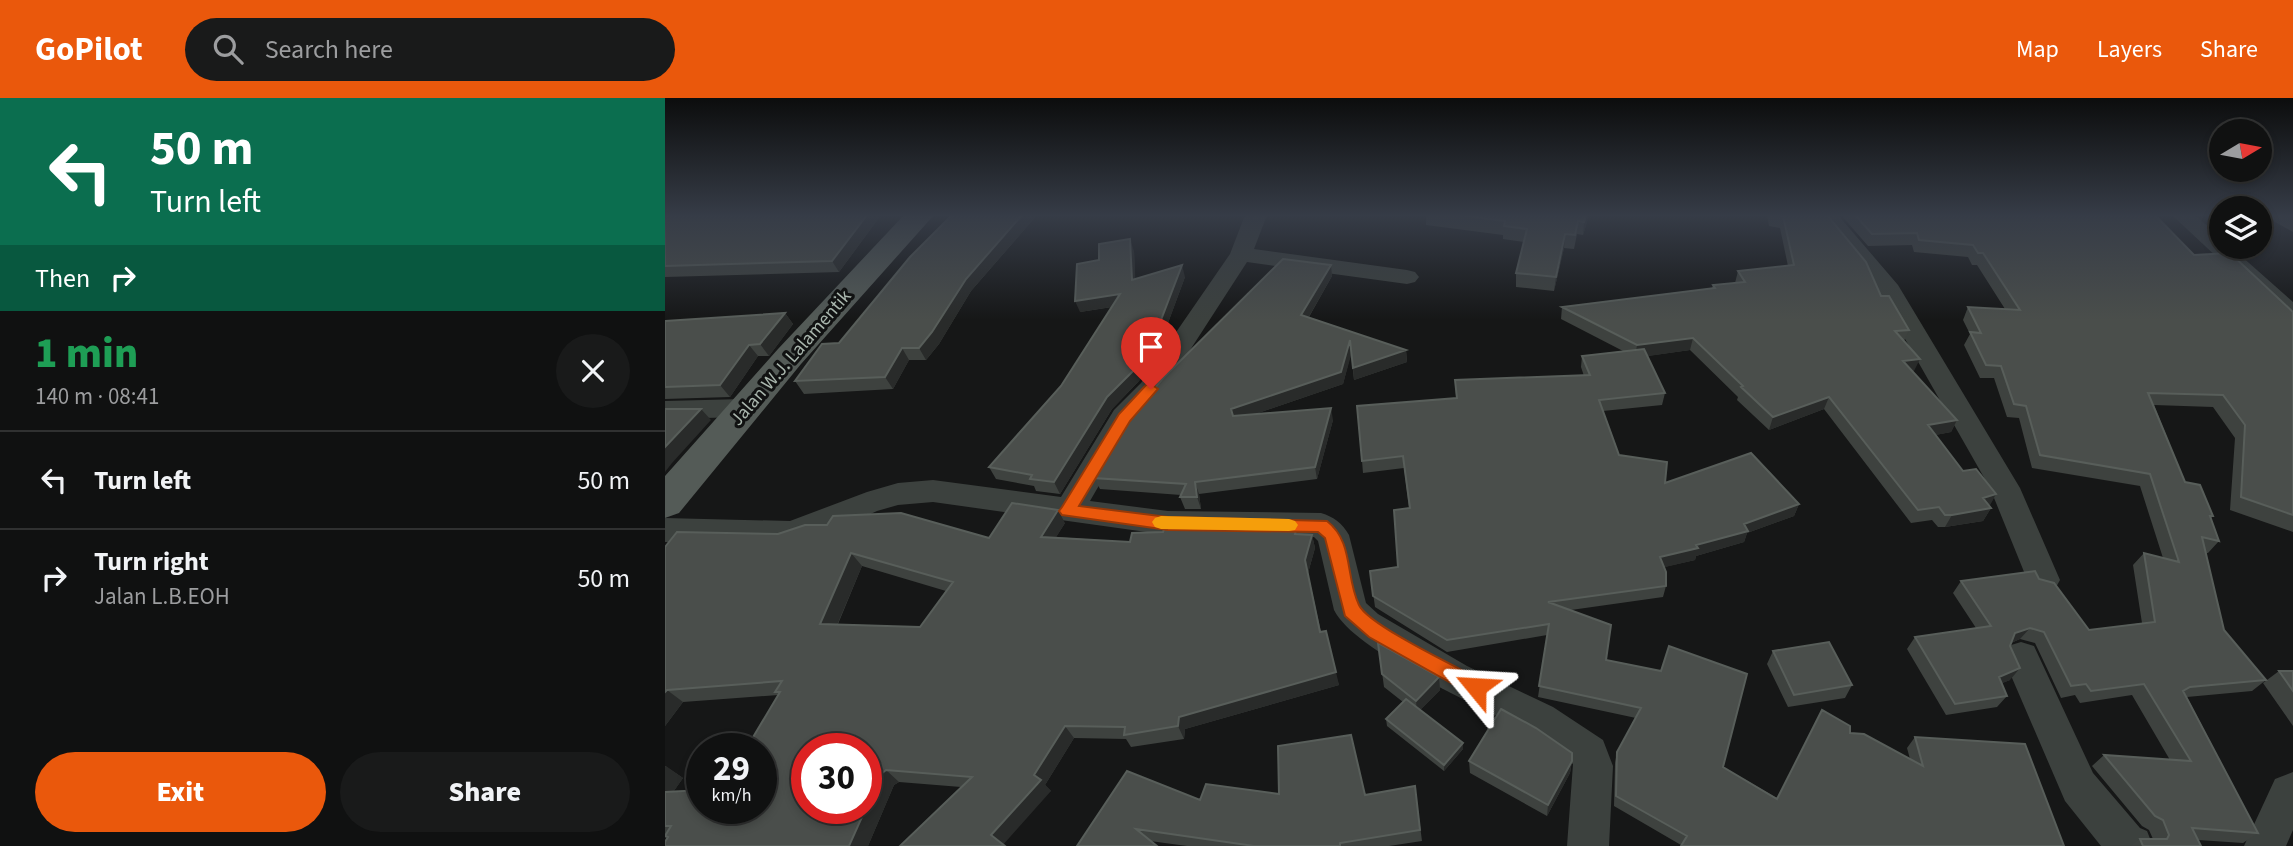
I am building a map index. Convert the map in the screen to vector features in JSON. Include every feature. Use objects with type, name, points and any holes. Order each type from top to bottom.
[{"type":"main road","name":"Jalan W.J. Lalamentik","points":[[665,503],[744,408],[886,250]]},
{"type":"street","points":[[1068,511],[1124,417],[1151,389],[1243,250]]},
{"type":"street","points":[[1856,250],[1886,285],[2004,488],[2043,580]]},
{"type":"street","points":[[2221,250],[2293,315]]},
{"type":"street","points":[[1241,254],[1407,277]]},
{"type":"street","points":[[665,410],[744,408]]},
{"type":"street","points":[[665,530],[790,533],[867,503],[898,494],[933,491],[1168,523],[1321,525],[1333,535],[1351,610],[1366,624],[1454,677],[1540,719],[1589,753],[1593,766],[1588,846]]},
{"type":"street","points":[[2021,657],[2079,787],[2109,826],[2127,845],[2132,846]]},
{"type":"street","points":[[2265,846],[2289,793],[2293,792]]},
{"type":"building","points":[[665,250],[840,250],[832,261],[665,266]]},
{"type":"building","points":[[917,250],[991,250],[966,279],[919,348],[902,348],[885,377],[795,381],[822,344],[839,343]]},
{"type":"building","points":[[1099,250],[1131,250],[1132,280],[1182,265],[1151,346],[1135,369],[1107,397],[1054,482],[1030,479],[1032,475],[989,467],[1061,386],[1120,294],[1075,301],[1077,264],[1099,260]]},
{"type":"building","points":[[1522,250],[1562,250],[1556,277],[1516,273]]},
{"type":"building","points":[[1791,250],[1856,250],[1866,262],[1881,296],[1889,296],[1909,330],[1895,331],[1920,359],[1903,361],[1957,420],[1928,425],[1963,471],[1976,469],[1996,494],[1983,498],[1991,508],[1952,515],[1945,515],[1939,507],[1918,510],[1829,397],[1773,417],[1693,338],[1637,345],[1562,307],[1715,288],[1713,285],[1745,282],[1738,271],[1794,265]]},
{"type":"building","points":[[1976,250],[2189,250],[2194,255],[2209,254],[2209,259],[2236,259],[2293,312],[2293,515],[2241,497],[2245,425],[2223,395],[2148,393],[2185,482],[2200,485],[2213,516],[2210,516],[2219,541],[2202,537],[2224,630],[2266,680],[2190,687],[2183,691],[2258,833],[2192,828],[2201,846],[2143,846],[2140,839],[2167,839],[2169,835],[2163,820],[2155,816],[2104,755],[2191,761],[2144,684],[2091,691],[2086,684],[2071,686],[2044,632],[2030,628],[2015,633],[2010,646],[2020,668],[1999,677],[2007,696],[1955,704],[1915,637],[1991,626],[1961,581],[2035,571],[2039,579],[2054,583],[2089,630],[2155,622],[2144,553],[2179,562],[2150,474],[2040,455],[2026,406],[2014,404],[2001,366],[1986,365],[1970,332],[1981,333],[1968,307],[2020,310],[1983,253]]},
{"type":"building","points":[[1283,259],[1331,265],[1301,315],[1406,350],[1353,368],[1350,340],[1341,372],[1231,409],[1233,416],[1331,408],[1315,467],[1195,482],[1197,497],[1180,497],[1186,484],[1094,478],[1133,413],[1164,377]]},
{"type":"building","points":[[785,313],[760,344],[749,345],[720,385],[665,387],[665,321]]},
{"type":"building","points":[[1644,349],[1665,393],[1599,400],[1619,455],[1667,462],[1665,483],[1751,453],[1799,504],[1744,524],[1748,531],[1696,545],[1698,548],[1660,557],[1666,572],[1666,586],[1548,602],[1611,625],[1606,660],[1661,671],[1669,646],[1747,674],[1723,767],[1777,799],[1822,710],[1850,726],[1850,733],[1864,734],[1923,766],[1915,737],[2025,744],[2064,846],[1681,846],[1687,836],[1616,796],[1617,752],[1641,708],[1539,686],[1549,624],[1447,640],[1373,596],[1370,571],[1398,567],[1394,510],[1410,508],[1403,456],[1362,461],[1357,406],[1457,398],[1455,380],[1590,375],[1582,356]]},
{"type":"building","points":[[665,409],[701,409],[665,447]]},
{"type":"building","points":[[1012,503],[1058,510],[1041,537],[1130,542],[1132,533],[1163,532],[1166,524],[1297,526],[1295,534],[1312,535],[1305,560],[1320,632],[1326,631],[1336,672],[1179,717],[1178,726],[1124,735],[1125,727],[1065,726],[1034,775],[1041,780],[991,835],[1005,846],[900,846],[972,777],[886,770],[882,773],[882,733],[791,733],[791,824],[859,824],[849,846],[665,846],[668,837],[665,836],[671,826],[665,826],[665,792],[686,791],[686,824],[777,824],[777,733],[756,733],[780,692],[775,692],[782,681],[665,692],[665,547],[677,532],[778,534],[805,525],[827,525],[833,516],[901,513],[989,538]],"holes":[[[851,553],[953,582],[920,627],[820,624]]]},
{"type":"building","points":[[1829,642],[1852,685],[1794,695],[1773,651]]},
{"type":"building","points":[[1378,643],[1439,677],[1416,701],[1382,674]]},
{"type":"building","points":[[2279,671],[2293,671],[2293,691]]},
{"type":"building","points":[[1406,699],[1463,743],[1444,765],[1386,719]]},
{"type":"building","points":[[1501,709],[1536,728],[1572,753],[1572,761],[1548,805],[1469,761]]},
{"type":"building","points":[[1351,735],[1365,795],[1415,786],[1420,830],[1340,843],[1340,846],[1254,846],[1136,829],[1157,846],[1077,846],[1127,771],[1200,800],[1206,784],[1279,794],[1278,746]]},
{"type":"slow traffic","points":[[1161,522],[1289,525]]},
{"type":"route","points":[[1151,389],[1124,417],[1068,511],[1168,523],[1321,525],[1333,535],[1351,610],[1376,631],[1476,687]]}]
